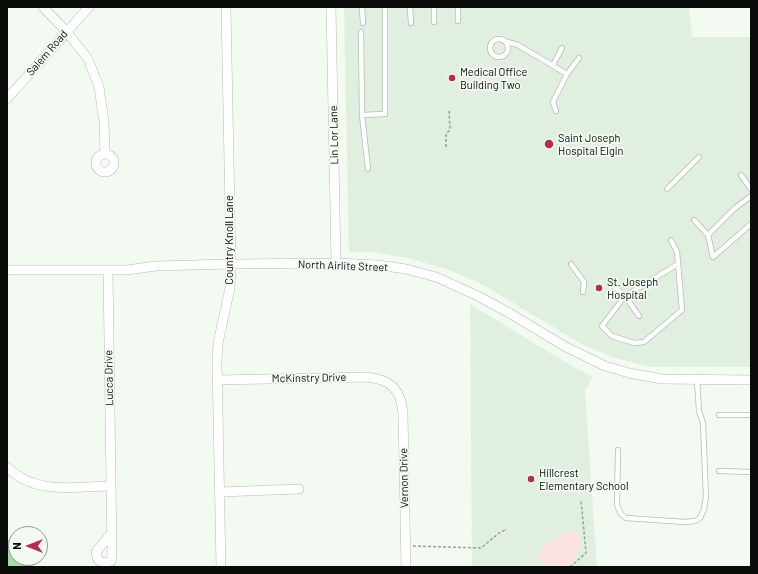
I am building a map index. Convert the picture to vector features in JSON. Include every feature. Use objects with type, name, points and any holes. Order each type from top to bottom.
[{"type":"street","points":[[43,7],[66,31],[88,59],[99,86],[104,122],[106,153]]},
{"type":"street","name":"Salem Road","points":[[7,99],[88,7]]},
{"type":"street","name":"Country Knoll Lane","points":[[221,567],[217,380],[218,343],[230,288],[231,264],[226,7]]},
{"type":"street","name":"Lin Lor Lane","points":[[331,7],[336,263]]},
{"type":"street","name":"North Airlite Street","points":[[7,270],[127,270],[156,266],[231,264],[336,263],[378,265],[436,277],[478,296],[566,347],[606,366],[629,373],[662,379],[751,380]]},
{"type":"street","name":"Lucca Drive","points":[[108,270],[112,532]]},
{"type":"street","name":"McKinstry Drive","points":[[217,380],[365,377],[389,382],[397,391]]},
{"type":"street","name":"Vernon Drive","points":[[397,391],[402,401],[403,414],[406,567]]},
{"type":"street","points":[[7,467],[24,480],[37,485],[57,488],[111,486]]},
{"type":"street","points":[[220,492],[299,489]]},
{"type":"lane","points":[[362,7],[363,23]]},
{"type":"lane","points":[[362,115],[385,114],[385,7]]},
{"type":"lane","points":[[410,7],[411,23]]},
{"type":"lane","points":[[434,7],[434,22]]},
{"type":"lane","points":[[458,7],[458,21]]},
{"type":"lane","points":[[361,32],[362,115],[368,169]]},
{"type":"lane","points":[[504,41],[508,46],[505,56],[499,58],[492,56],[489,50],[490,44],[492,41],[498,39],[518,45],[567,74]]},
{"type":"lane","points":[[553,65],[562,48]]},
{"type":"lane","points":[[556,111],[553,102],[567,74],[578,58]]},
{"type":"lane","points":[[667,189],[699,157]]},
{"type":"lane","points":[[741,175],[751,189]]},
{"type":"lane","points":[[708,235],[734,209],[751,196]]},
{"type":"lane","points":[[694,220],[708,235],[713,257],[751,224]]},
{"type":"lane","points":[[671,240],[678,252],[682,310],[644,342],[634,343],[612,336],[602,326],[625,296],[678,264]]},
{"type":"lane","points":[[571,264],[584,282],[583,292]]},
{"type":"lane","points":[[611,284],[625,296],[639,316]]},
{"type":"lane","points":[[618,450],[618,506],[621,514],[626,518],[685,522],[695,521],[700,518],[704,509],[706,497],[702,423],[699,411],[697,380]]},
{"type":"lane","points":[[719,415],[751,415]]},
{"type":"lane","points":[[719,471],[751,472]]},
{"type":"path","points":[[446,147],[446,134],[450,130],[450,110]]},
{"type":"path","points":[[570,567],[586,553],[581,500]]},
{"type":"path","points":[[405,547],[481,548],[499,533],[507,529]]},
{"type":"shaded area","name":"Saint Joseph Hospital Elgin","points":[[344,7],[689,7],[692,37],[751,37],[751,367],[651,367],[618,359],[583,345],[478,282],[446,269],[408,258],[371,252],[349,252]]},
{"type":"shaded area","name":"Hillcrest Elementary School","points":[[470,304],[572,366],[593,377],[585,391],[597,567],[472,567]]},
{"type":"shaded area","points":[[570,531],[581,537],[574,563],[557,567],[549,566],[540,562],[539,549]]},
{"type":"shaded area","points":[[7,539],[8,566],[33,567],[7,567]]},
{"type":"place","name":"Medical Office Building Two","points":[[452,78]]},
{"type":"place","name":"Saint Joseph Hospital Elgin","points":[[549,144]]},
{"type":"place","name":"St. Joseph Hospital","points":[[599,288]]},
{"type":"place","name":"Hillcrest Elementary School","points":[[531,479]]}]
